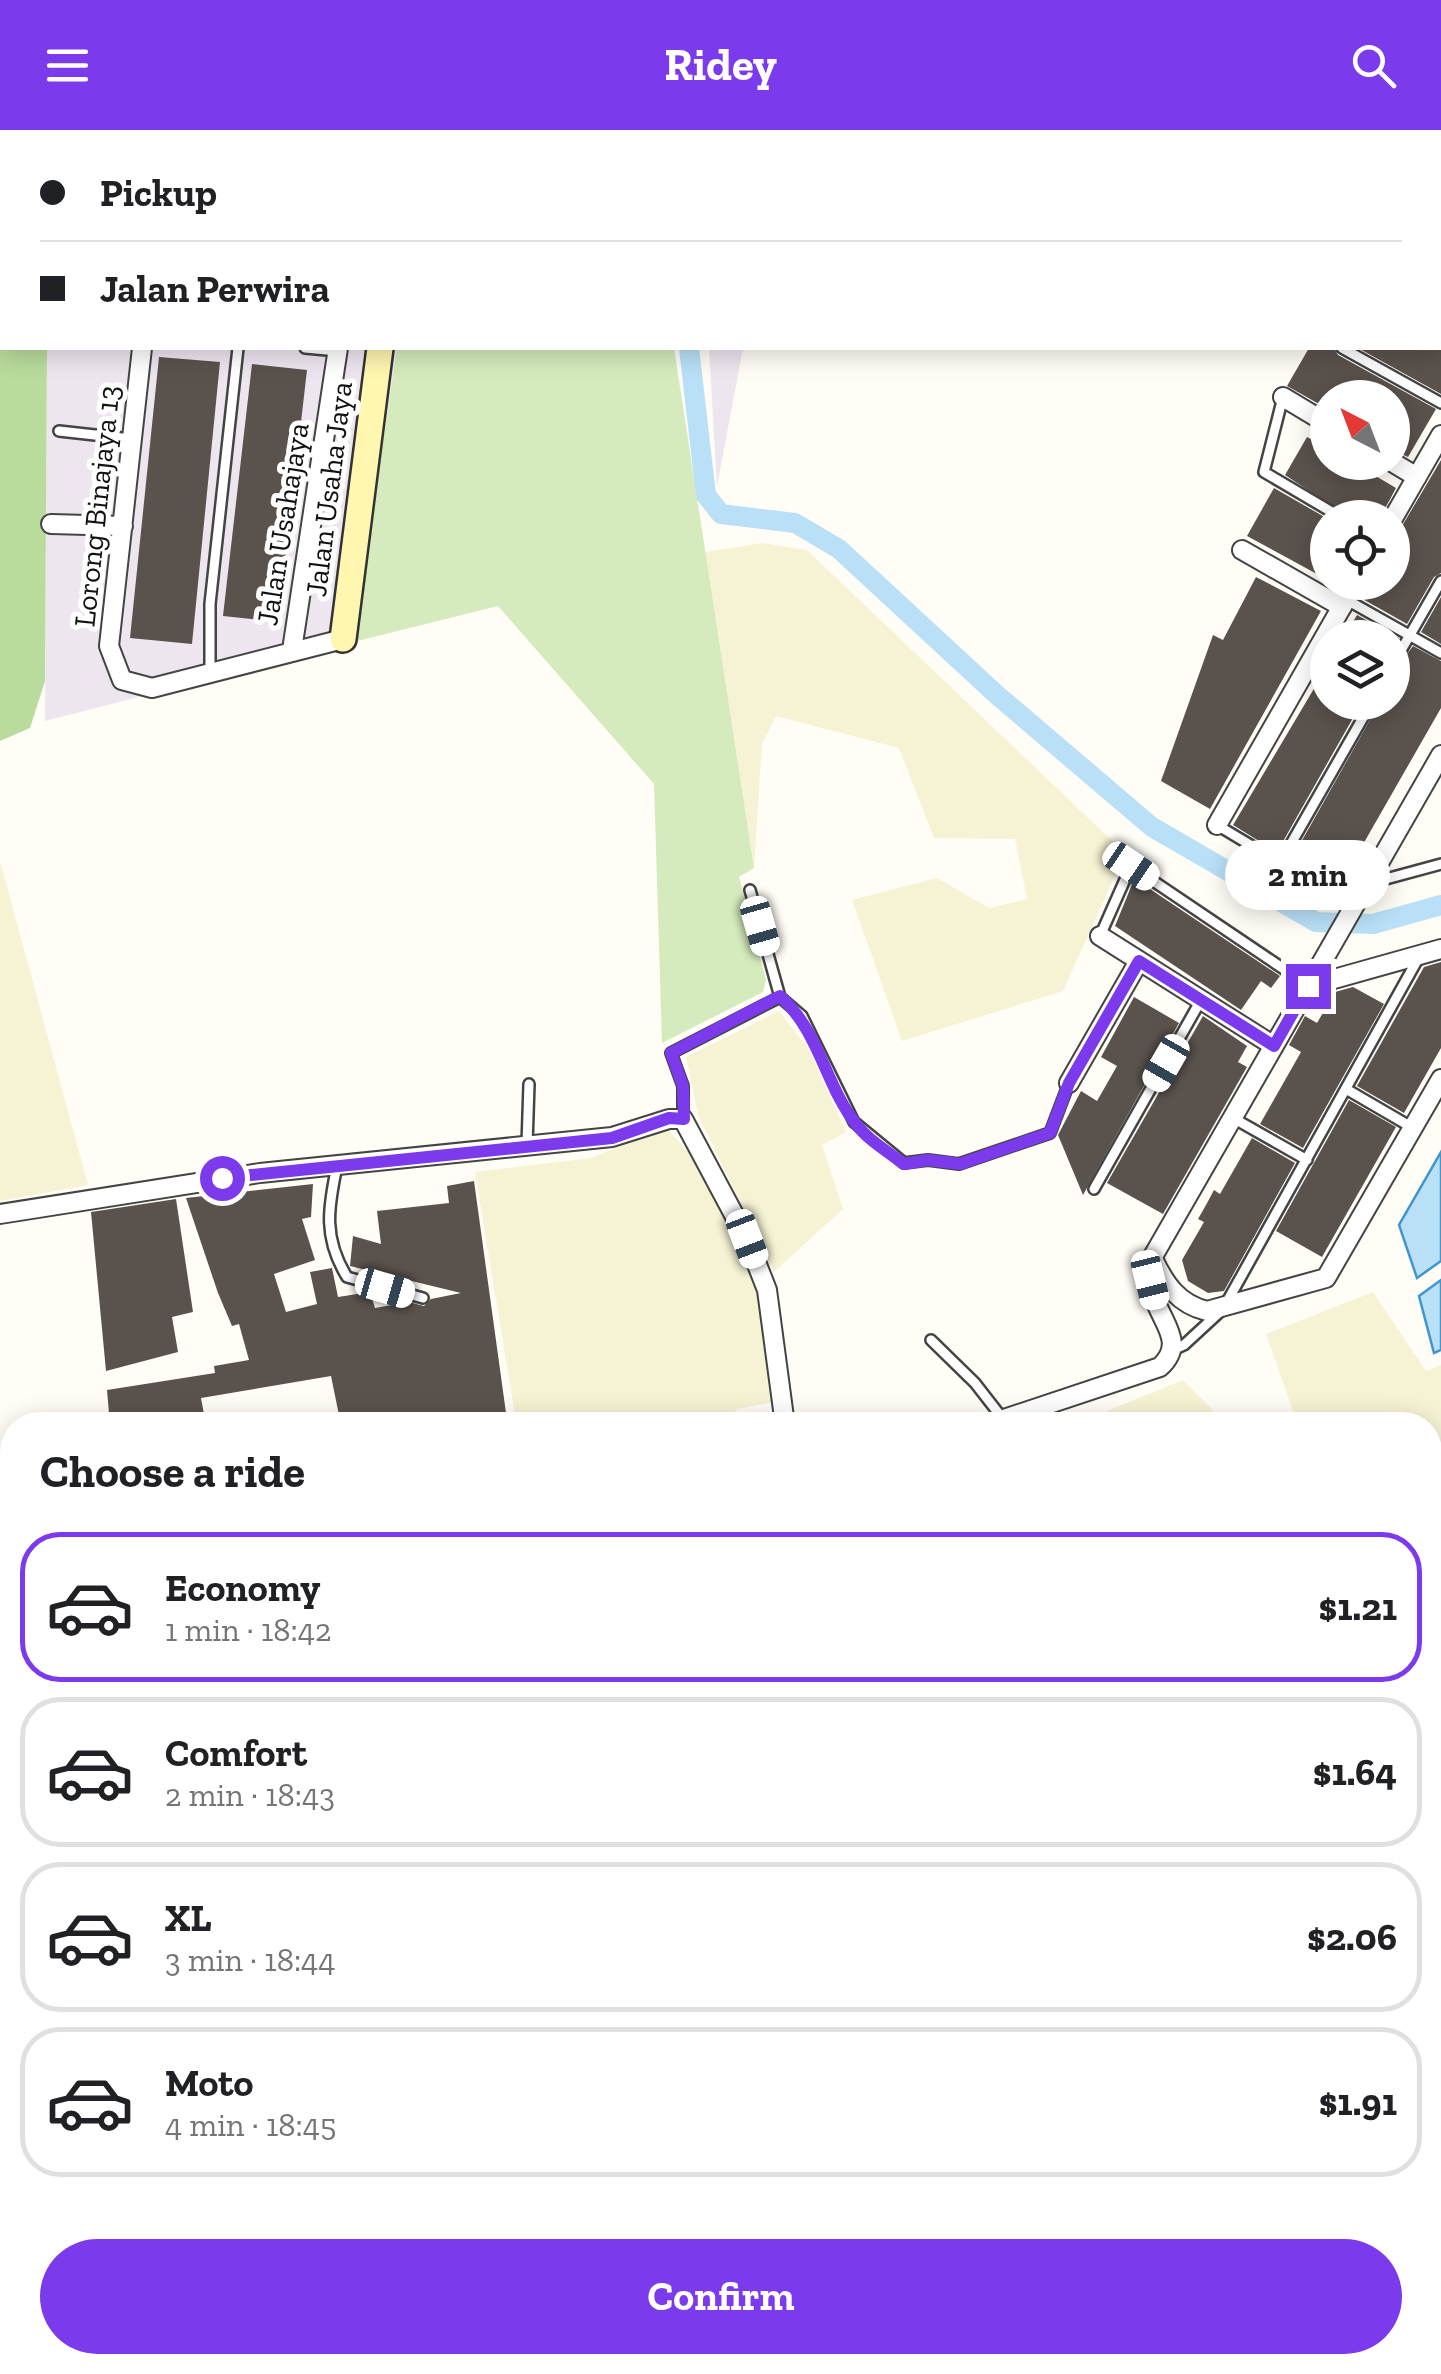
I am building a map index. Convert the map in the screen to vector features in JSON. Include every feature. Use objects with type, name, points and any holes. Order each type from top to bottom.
[{"type":"street","name":"Lorong Binajaya 13","points":[[142,350],[110,646],[122,680],[152,688],[343,639]]},
{"type":"street","name":"Jalan Usahajaya","points":[[292,650],[338,350]]},
{"type":"street","name":"Jalan Usaha Jaya","points":[[343,639],[380,350]]},
{"type":"street","points":[[1283,397],[1310,413]]},
{"type":"street","points":[[1404,500],[1441,435]]},
{"type":"street","points":[[1410,473],[1417,477]]},
{"type":"street","points":[[50,524],[123,526]]},
{"type":"street","points":[[1242,550],[1344,603]]},
{"type":"street","points":[[1217,825],[1346,600]]},
{"type":"street","points":[[1025,1412],[1160,1367],[1173,1350],[1170,1328],[1150,1280],[1152,1258],[1441,755]]},
{"type":"street","points":[[1100,936],[1274,1046]]},
{"type":"street","points":[[1308,986],[1441,949]]},
{"type":"street","points":[[1069,1083],[1139,961]]},
{"type":"street","points":[[1152,1258],[1175,1295],[1193,1308],[1223,1309],[1326,1278],[1441,1078]]},
{"type":"street","points":[[0,1214],[260,1173],[612,1138],[669,1118],[684,1119],[747,1239],[766,1290],[783,1412]]},
{"type":"lane","points":[[210,672],[210,604],[238,350]]},
{"type":"lane","points":[[1346,350],[1441,403]]},
{"type":"lane","points":[[1283,397],[1264,472],[1311,500]]},
{"type":"lane","points":[[59,431],[133,440]]},
{"type":"lane","points":[[1441,581],[1410,636],[1441,653]]},
{"type":"lane","points":[[1344,603],[1378,620]]},
{"type":"lane","points":[[1280,863],[1362,720]]},
{"type":"lane","points":[[1217,825],[1354,907]]},
{"type":"lane","points":[[1368,884],[1441,864]]},
{"type":"lane","points":[[1100,936],[1131,866],[1308,986]]},
{"type":"lane","points":[[750,890],[780,996],[802,1016],[854,1122],[904,1164],[928,1160],[960,1164],[1050,1133],[1069,1083]]},
{"type":"lane","points":[[1173,1350],[1184,1345],[1223,1309],[1420,955]]},
{"type":"lane","points":[[684,1119],[683,1086],[671,1053],[780,996]]},
{"type":"lane","points":[[1094,1188],[1201,1000]]},
{"type":"lane","points":[[527,1148],[529,1084]]},
{"type":"lane","points":[[1346,1090],[1412,1128]]},
{"type":"lane","points":[[1233,1118],[1307,1160]]},
{"type":"lane","points":[[337,1166],[326,1217],[334,1256],[347,1277],[423,1298]]},
{"type":"lane","points":[[931,1340],[976,1383],[990,1412]]},
{"type":"shaded area","points":[[47,350],[397,350],[353,642],[45,721]]},
{"type":"shaded area","points":[[709,350],[743,350],[717,487]]},
{"type":"shaded area","points":[[762,543],[807,550],[1125,853],[1063,991],[902,1041],[852,900],[937,878],[989,908],[1027,899],[1015,839],[934,838],[899,748],[776,716],[762,744],[754,868],[705,552]]},
{"type":"shaded area","points":[[0,861],[88,1185],[0,1201]]},
{"type":"shaded area","points":[[779,1011],[809,1050],[846,1132],[822,1145],[843,1209],[774,1272],[698,1115],[686,1057]]},
{"type":"shaded area","points":[[666,1127],[691,1155],[732,1227],[760,1298],[776,1402],[735,1412],[515,1412],[475,1172],[591,1158]]},
{"type":"shaded area","points":[[1373,1292],[1426,1371],[1441,1365],[1441,1412],[1293,1412],[1266,1334]]},
{"type":"shaded area","points":[[1183,1380],[1214,1412],[1105,1412]]},
{"type":"green space","points":[[0,350],[47,350],[45,681],[30,728],[0,741]]},
{"type":"green space","points":[[397,350],[674,350],[754,868],[739,877],[766,980],[763,992],[662,1043],[654,784],[498,606],[353,642]]},
{"type":"water","points":[[1441,1152],[1441,1261],[1417,1278],[1399,1225]]},
{"type":"water","points":[[1441,1280],[1441,1350],[1434,1353],[1419,1296]]},
{"type":"building","points":[[1308,350],[1335,350],[1383,380],[1310,380],[1310,399],[1287,386]]},
{"type":"building","points":[[1362,350],[1441,350],[1441,394]]},
{"type":"building","points":[[159,357],[220,362],[192,644],[130,638]]},
{"type":"building","points":[[252,364],[307,370],[278,622],[223,616]]},
{"type":"building","points":[[1410,395],[1436,409],[1410,454]]},
{"type":"building","points":[[1307,437],[1310,480],[1382,480],[1396,488],[1390,500],[1323,500],[1285,475]]},
{"type":"building","points":[[1441,460],[1441,573],[1434,577],[1409,620],[1400,620],[1365,600],[1410,600],[1410,513]]},
{"type":"building","points":[[1274,488],[1310,509],[1310,570],[1247,536]]},
{"type":"building","points":[[1256,577],[1321,611],[1316,620],[1310,620],[1310,631],[1210,809],[1161,781],[1213,635],[1223,640]]},
{"type":"building","points":[[1441,597],[1441,644],[1421,632]]},
{"type":"building","points":[[1413,646],[1441,661],[1441,708],[1338,888],[1291,860],[1370,720],[1410,720]]},
{"type":"building","points":[[1310,695],[1310,720],[1352,720],[1277,852],[1233,825]]},
{"type":"building","points":[[1138,881],[1280,976],[1271,988],[1261,981],[1241,1010],[1115,926],[1133,882]]},
{"type":"building","points":[[1441,962],[1441,1048],[1404,1113],[1357,1086],[1424,967]]},
{"type":"building","points":[[1353,987],[1384,1004],[1303,1148],[1260,1124],[1301,1052],[1289,1045],[1305,1016],[1317,1023],[1335,992]]},
{"type":"building","points":[[1134,997],[1179,1023],[1083,1195],[1058,1135],[1081,1091],[1097,1101],[1117,1066],[1101,1057]]},
{"type":"building","points":[[1203,1016],[1247,1046],[1238,1062],[1247,1067],[1163,1214],[1107,1183]]},
{"type":"building","points":[[1349,1100],[1396,1127],[1322,1257],[1276,1231]]},
{"type":"building","points":[[1252,1138],[1295,1163],[1224,1291],[1208,1293],[1188,1281],[1182,1260],[1204,1222],[1198,1219],[1214,1190],[1220,1194]]},
{"type":"building","points":[[474,1181],[506,1412],[338,1412],[331,1376],[201,1398],[204,1412],[109,1412],[107,1390],[215,1373],[214,1366],[249,1360],[239,1324],[232,1326],[218,1293],[186,1198],[313,1184],[311,1217],[302,1219],[315,1260],[274,1274],[286,1312],[317,1304],[310,1272],[332,1268],[338,1297],[370,1292],[375,1308],[409,1302],[424,1306],[431,1299],[461,1293],[350,1266],[353,1236],[381,1244],[377,1211],[449,1203],[447,1186]]},
{"type":"building","points":[[176,1199],[193,1312],[172,1317],[178,1352],[106,1371],[91,1212]]},
{"type":"waterway","points":[[689,350],[706,495],[721,514],[795,523],[839,549],[997,695],[1152,827],[1316,922],[1373,924],[1441,905]]},
{"type":"route","points":[[222,1178],[612,1138],[669,1118],[684,1119],[683,1086],[671,1053],[780,996],[802,1016],[854,1122],[872,1141],[904,1164],[928,1160],[960,1164],[1050,1133],[1069,1083],[1139,961],[1274,1046],[1308,986]]}]
